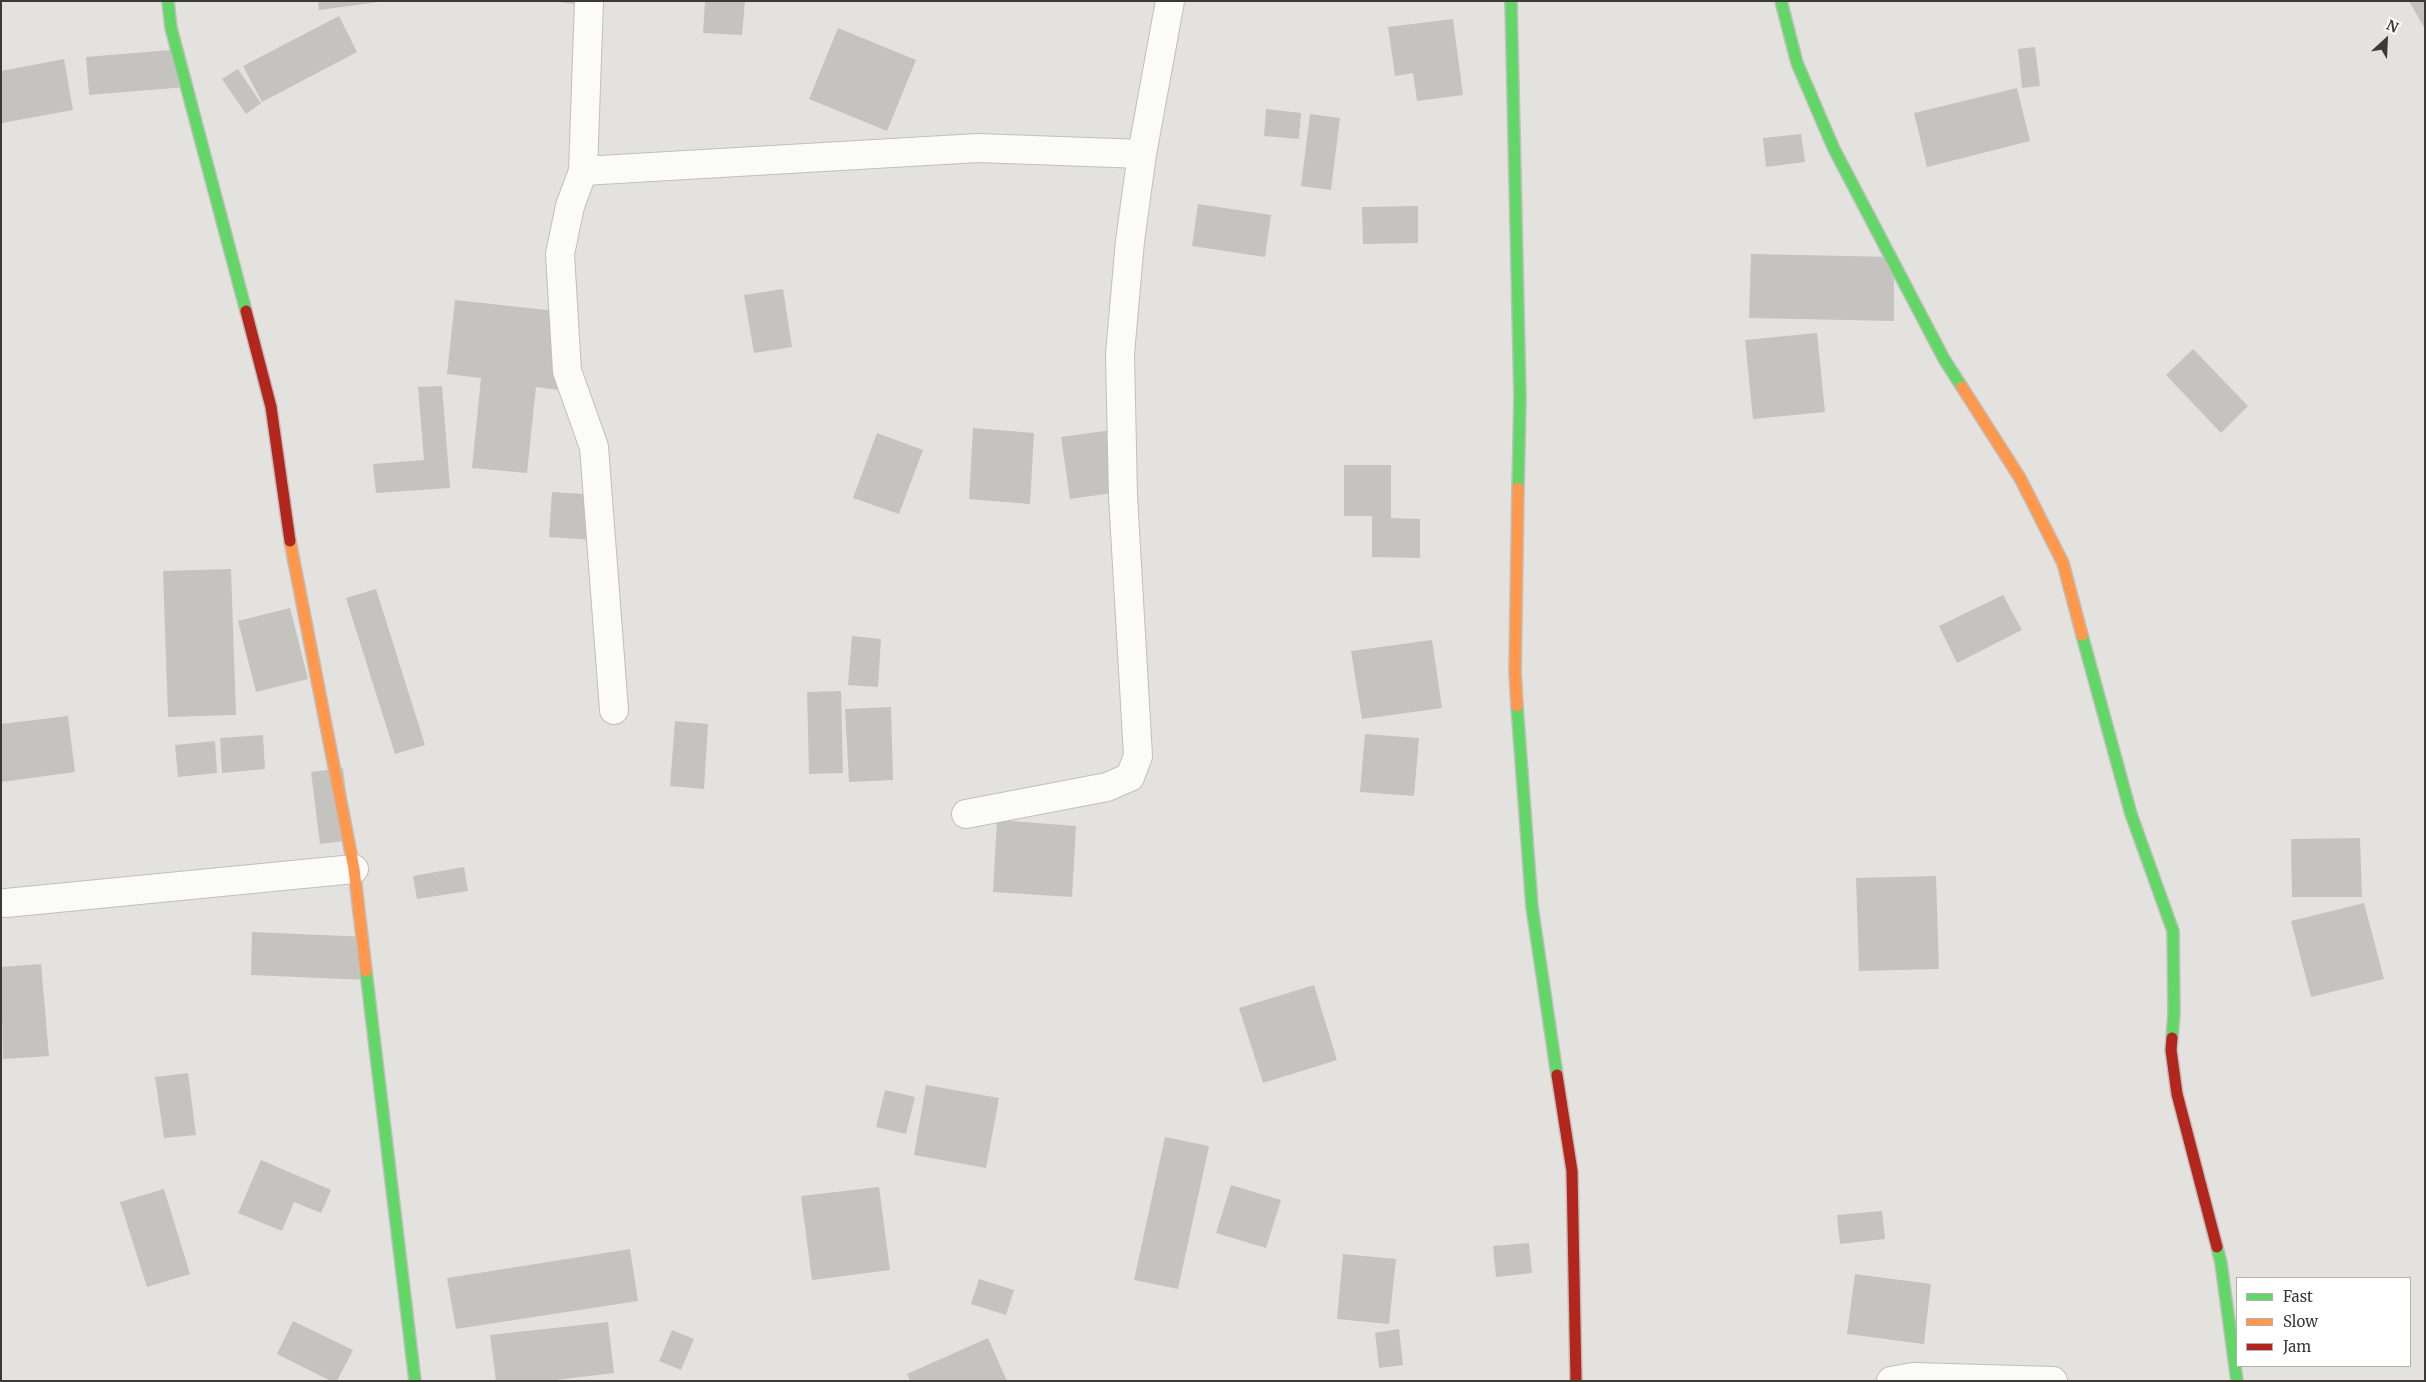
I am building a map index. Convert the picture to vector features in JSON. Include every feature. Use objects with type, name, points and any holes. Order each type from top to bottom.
[{"type":"street","points":[[168,1],[171,28],[271,407],[294,568],[354,868],[416,1381]]},
{"type":"street","points":[[589,1],[584,171],[570,206],[560,254],[567,371],[594,447],[614,710]]},
{"type":"street","points":[[966,814],[1107,787],[1130,777],[1138,756],[1123,496],[1120,354],[1130,241],[1142,154],[1170,1]]},
{"type":"street","points":[[1511,1],[1520,398],[1515,671],[1532,907],[1572,1171],[1576,1381]]},
{"type":"street","points":[[1781,1],[1786,27],[1797,63],[1834,149],[1944,359],[2020,478],[2063,563],[2123,786],[2173,931],[2174,1013],[2171,1050],[2177,1094],[2220,1263],[2237,1381]]},
{"type":"street","points":[[584,171],[978,148],[1142,154]]},
{"type":"street","points":[[6,903],[354,868]]},
{"type":"street","points":[[1891,1381],[1913,1377],[2054,1381]]},
{"type":"building","points":[[318,1],[379,1],[379,2],[319,10]]},
{"type":"building","points":[[549,1],[584,1],[584,5]]},
{"type":"building","points":[[705,1],[745,1],[742,35],[703,33]]},
{"type":"building","points":[[2409,1],[2425,1],[2425,29]]},
{"type":"building","points":[[339,16],[357,52],[262,102],[243,66]]},
{"type":"building","points":[[1453,19],[1463,95],[1417,101],[1413,73],[1395,76],[1388,27]]},
{"type":"building","points":[[838,28],[916,60],[887,131],[809,99]]},
{"type":"building","points":[[2035,47],[2040,86],[2022,88],[2018,49]]},
{"type":"building","points":[[182,49],[186,87],[89,95],[86,57]]},
{"type":"building","points":[[64,59],[73,110],[2,123],[1,71]]},
{"type":"building","points":[[238,69],[261,103],[246,114],[222,79]]},
{"type":"building","points":[[2017,88],[2030,141],[1927,167],[1914,113]]},
{"type":"building","points":[[1266,109],[1301,113],[1299,139],[1264,136]]},
{"type":"building","points":[[1310,114],[1340,118],[1331,190],[1301,186]]},
{"type":"building","points":[[1801,134],[1805,162],[1766,167],[1763,138]]},
{"type":"building","points":[[1198,204],[1271,215],[1265,257],[1192,246]]},
{"type":"building","points":[[1418,206],[1418,243],[1363,244],[1362,207]]},
{"type":"building","points":[[1751,254],[1894,257],[1894,321],[1749,318]]},
{"type":"building","points":[[783,289],[792,347],[754,353],[744,295]]},
{"type":"building","points":[[455,300],[574,313],[566,391],[536,387],[527,473],[472,468],[481,378],[447,374]]},
{"type":"building","points":[[1817,333],[1825,412],[1753,419],[1745,340]]},
{"type":"building","points":[[2193,349],[2248,406],[2221,433],[2166,375]]},
{"type":"building","points":[[442,386],[450,488],[376,493],[373,464],[424,460],[418,387]]},
{"type":"building","points":[[973,428],[1034,433],[1030,504],[969,499]]},
{"type":"building","points":[[1119,429],[1127,491],[1070,499],[1061,437]]},
{"type":"building","points":[[877,433],[923,450],[899,514],[853,498]]},
{"type":"building","points":[[1344,465],[1391,465],[1391,518],[1420,519],[1420,558],[1372,557],[1372,516],[1344,516]]},
{"type":"building","points":[[552,492],[598,495],[595,540],[549,537]]},
{"type":"building","points":[[231,569],[236,715],[168,717],[163,571]]},
{"type":"building","points":[[376,589],[425,745],[395,754],[346,598]]},
{"type":"building","points":[[2003,595],[2022,630],[1957,663],[1939,626]]},
{"type":"building","points":[[290,608],[308,679],[256,692],[238,621]]},
{"type":"building","points":[[852,636],[881,639],[878,687],[848,685]]},
{"type":"building","points":[[1432,640],[1442,708],[1362,719],[1351,651]]},
{"type":"building","points":[[841,691],[843,773],[809,774],[807,692]]},
{"type":"building","points":[[891,707],[893,780],[849,782],[845,709]]},
{"type":"building","points":[[68,716],[75,772],[1,782],[1,724]]},
{"type":"building","points":[[675,721],[708,724],[704,789],[670,786]]},
{"type":"building","points":[[1365,734],[1419,738],[1414,796],[1360,792]]},
{"type":"building","points":[[263,735],[265,769],[222,773],[220,738]]},
{"type":"building","points":[[215,741],[217,773],[178,777],[175,745]]},
{"type":"building","points":[[343,768],[352,840],[320,844],[311,772]]},
{"type":"building","points":[[997,820],[1076,826],[1072,897],[993,892]]},
{"type":"building","points":[[2360,838],[2362,897],[2292,897],[2291,839]]},
{"type":"building","points":[[464,867],[468,891],[417,899],[413,876]]},
{"type":"building","points":[[1936,876],[1939,969],[1859,971],[1856,878]]},
{"type":"building","points":[[2364,903],[2384,979],[2311,997],[2291,921]]},
{"type":"building","points":[[252,932],[368,937],[366,980],[251,975]]},
{"type":"building","points":[[41,964],[49,1056],[3,1059],[1,967]]},
{"type":"building","points":[[1314,985],[1337,1060],[1263,1083],[1239,1008]]},
{"type":"building","points":[[188,1073],[196,1135],[164,1138],[155,1077]]},
{"type":"building","points":[[926,1085],[999,1098],[986,1168],[914,1155]]},
{"type":"building","points":[[885,1090],[915,1097],[906,1134],[876,1127]]},
{"type":"building","points":[[1165,1137],[1209,1146],[1178,1289],[1134,1280]]},
{"type":"building","points":[[261,1160],[331,1190],[321,1213],[294,1202],[282,1231],[238,1213]]},
{"type":"building","points":[[1231,1185],[1281,1200],[1266,1248],[1216,1233]]},
{"type":"building","points":[[879,1187],[890,1270],[812,1280],[801,1196]]},
{"type":"building","points":[[164,1189],[190,1274],[147,1287],[120,1202]]},
{"type":"building","points":[[1882,1211],[1885,1239],[1840,1244],[1837,1215]]},
{"type":"building","points":[[1529,1243],[1532,1273],[1496,1277],[1493,1246]]},
{"type":"building","points":[[630,1249],[638,1301],[456,1329],[447,1278]]},
{"type":"building","points":[[1343,1254],[1396,1259],[1389,1324],[1337,1319]]},
{"type":"building","points":[[1855,1274],[1931,1284],[1924,1344],[1847,1334]]},
{"type":"building","points":[[979,1279],[1014,1290],[1006,1315],[971,1304]]},
{"type":"building","points":[[293,1321],[353,1350],[337,1381],[331,1381],[277,1354]]},
{"type":"building","points":[[608,1322],[614,1373],[548,1381],[496,1381],[490,1335]]},
{"type":"building","points":[[1399,1329],[1403,1365],[1379,1368],[1375,1333]]},
{"type":"building","points":[[672,1330],[694,1339],[681,1370],[659,1361]]},
{"type":"building","points":[[988,1338],[1007,1381],[910,1381],[907,1374]]},
{"type":"traffic: fast","points":[[168,1],[171,28],[246,311]]},
{"type":"traffic: fast","points":[[1511,1],[1520,398],[1518,488]]},
{"type":"traffic: fast","points":[[1781,1],[1797,63],[1834,149],[1944,359],[1962,387]]},
{"type":"traffic: fast","points":[[2082,635],[2131,814],[2173,931],[2174,1013],[2172,1038]]},
{"type":"traffic: fast","points":[[1517,706],[1532,907],[1557,1075]]},
{"type":"traffic: fast","points":[[366,971],[415,1381]]},
{"type":"traffic: fast","points":[[2217,1247],[2221,1263],[2237,1381]]},
{"type":"traffic: slow","points":[[1962,387],[2020,478],[2063,563],[2082,635]]},
{"type":"traffic: slow","points":[[1517,706],[1515,671],[1518,488]]},
{"type":"traffic: slow","points":[[290,541],[354,869],[366,971]]},
{"type":"traffic: jam","points":[[246,311],[271,407],[290,541]]},
{"type":"traffic: jam","points":[[2172,1038],[2171,1050],[2177,1094],[2217,1247]]},
{"type":"traffic: jam","points":[[1557,1075],[1572,1171],[1576,1381]]}]
